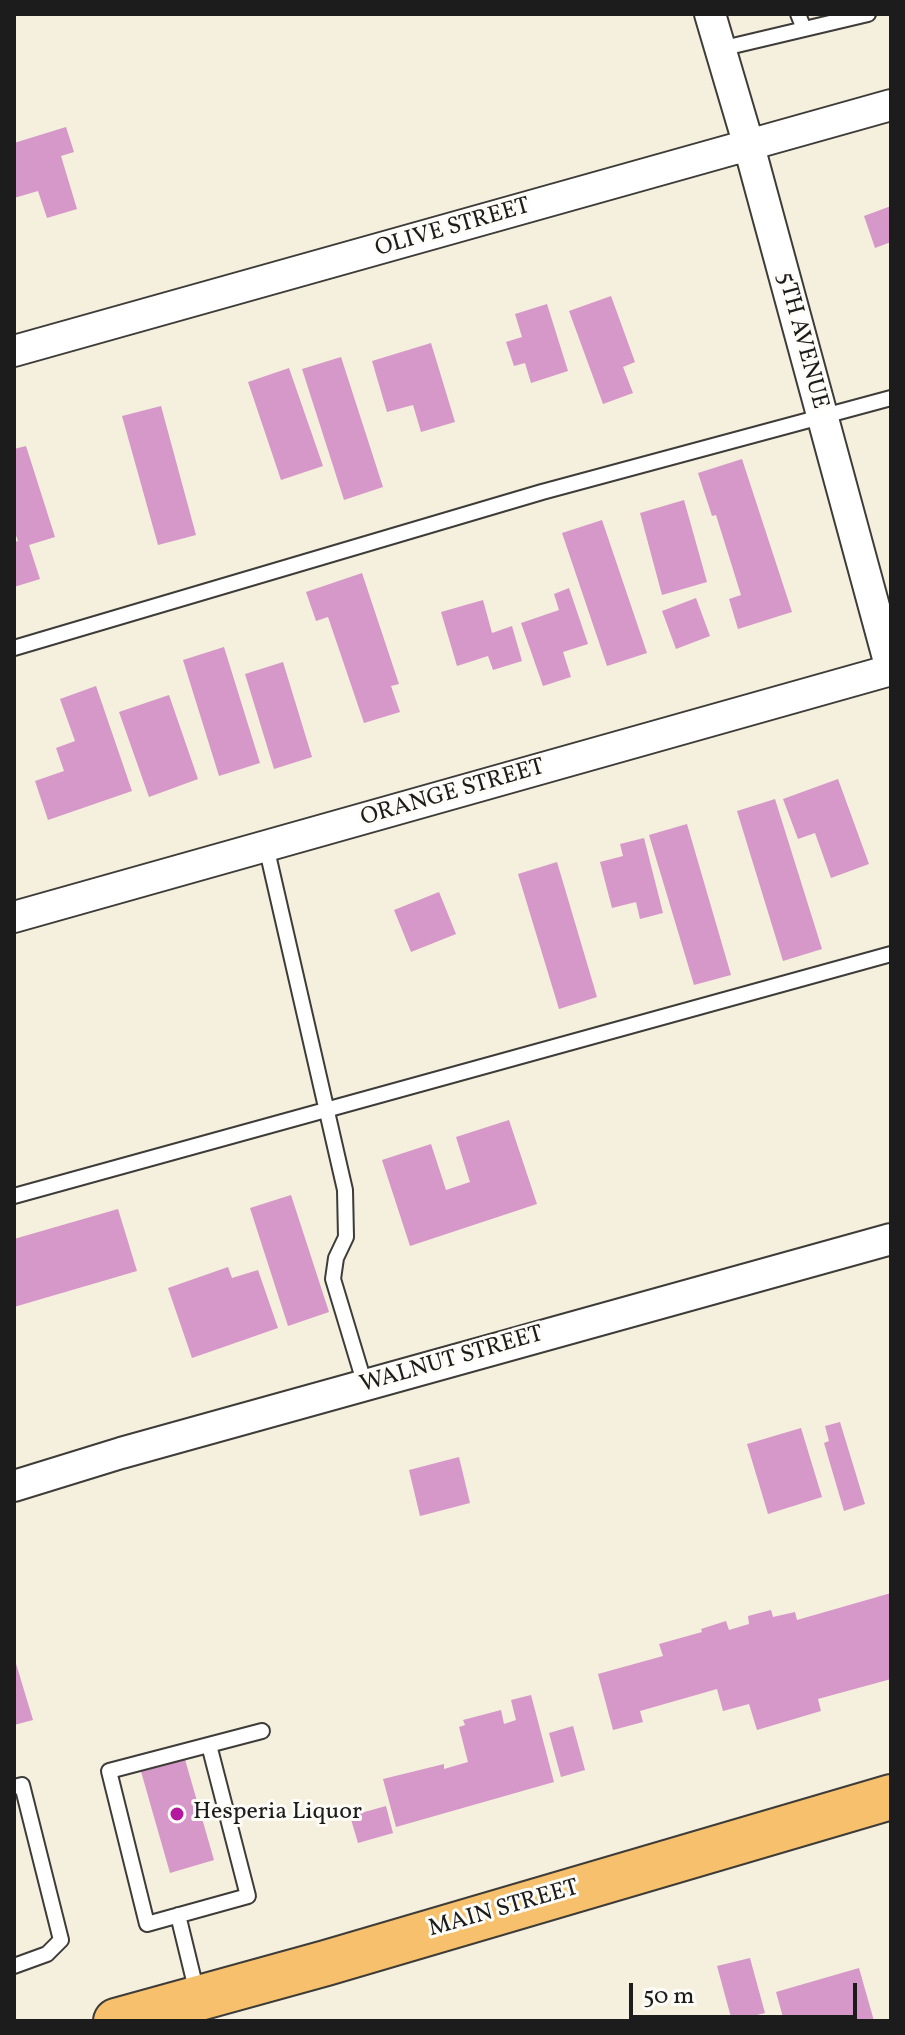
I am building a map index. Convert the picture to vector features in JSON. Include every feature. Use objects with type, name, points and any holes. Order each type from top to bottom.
[{"type":"main road","name":"MAIN STREET","points":[[116,2021],[891,1797]]},
{"type":"street","name":"5TH AVENUE","points":[[710,14],[749,146],[891,670]]},
{"type":"street","name":"OLIVE STREET","points":[[14,351],[891,105]]},
{"type":"street","name":"ORANGE STREET","points":[[14,917],[891,670]]},
{"type":"street","name":"WALNUT STREET","points":[[14,1486],[121,1453],[891,1239]]},
{"type":"lane","points":[[798,14],[804,29]]},
{"type":"lane","points":[[720,49],[868,14]]},
{"type":"lane","points":[[14,648],[542,492],[891,398]]},
{"type":"lane","points":[[266,846],[345,1190],[346,1237],[336,1258],[333,1279],[365,1385]]},
{"type":"lane","points":[[14,1196],[891,954]]},
{"type":"lane","points":[[209,1745],[248,1896],[147,1924],[109,1771],[262,1731]]},
{"type":"lane","points":[[14,1787],[22,1785],[61,1940],[47,1954],[14,1966]]},
{"type":"lane","points":[[178,1915],[198,1999]]},
{"type":"building","points":[[66,127],[74,152],[61,156],[77,209],[47,218],[38,191],[14,198],[14,143]]},
{"type":"building","points":[[891,206],[891,242],[875,248],[864,216]]},
{"type":"building","points":[[611,296],[635,362],[623,367],[633,393],[603,404],[569,311]]},
{"type":"building","points":[[547,304],[568,371],[531,383],[525,363],[514,366],[506,342],[522,337],[515,314]]},
{"type":"building","points":[[431,343],[455,422],[421,432],[413,405],[387,412],[372,361]]},
{"type":"building","points":[[341,357],[383,487],[344,500],[302,369]]},
{"type":"building","points":[[289,368],[323,466],[281,480],[248,382]]},
{"type":"building","points":[[161,406],[196,535],[158,545],[122,416]]},
{"type":"building","points":[[26,446],[55,537],[29,545],[40,579],[14,587],[14,542],[18,541],[14,530],[14,449]]},
{"type":"building","points":[[742,459],[792,612],[738,629],[729,599],[741,595],[716,515],[712,516],[698,473]]},
{"type":"building","points":[[684,500],[707,582],[662,595],[640,513]]},
{"type":"building","points":[[602,520],[647,653],[607,666],[562,533]]},
{"type":"building","points":[[362,573],[399,684],[391,686],[400,712],[364,723],[328,617],[316,621],[306,592]]},
{"type":"building","points":[[569,588],[588,644],[563,652],[571,677],[543,686],[521,623],[559,610],[554,594]]},
{"type":"building","points":[[696,598],[710,636],[676,649],[662,611]]},
{"type":"building","points":[[483,600],[492,633],[512,626],[522,661],[493,670],[488,656],[457,666],[441,612]]},
{"type":"building","points":[[224,647],[260,763],[219,776],[183,660]]},
{"type":"building","points":[[283,662],[312,757],[274,769],[245,674]]},
{"type":"building","points":[[96,686],[132,791],[48,820],[35,781],[64,771],[56,748],[75,741],[60,699]]},
{"type":"building","points":[[169,695],[198,779],[149,797],[119,712]]},
{"type":"building","points":[[838,779],[869,864],[831,878],[815,833],[798,839],[783,799]]},
{"type":"building","points":[[775,799],[822,949],[783,961],[737,811]]},
{"type":"building","points":[[687,824],[731,975],[694,985],[649,835]]},
{"type":"building","points":[[644,838],[663,913],[640,919],[636,902],[612,908],[600,862],[623,856],[620,844]]},
{"type":"building","points":[[557,862],[597,997],[559,1009],[518,874]]},
{"type":"building","points":[[439,892],[456,934],[411,952],[394,910]]},
{"type":"building","points":[[509,1120],[537,1204],[410,1246],[382,1160],[431,1144],[446,1190],[470,1182],[456,1137]]},
{"type":"building","points":[[291,1195],[329,1312],[288,1326],[250,1208]]},
{"type":"building","points":[[118,1209],[137,1271],[14,1307],[14,1239]]},
{"type":"building","points":[[228,1267],[232,1278],[258,1270],[278,1328],[192,1358],[168,1288]]},
{"type":"building","points":[[840,1422],[865,1504],[844,1511],[824,1443],[829,1441],[825,1426]]},
{"type":"building","points":[[801,1428],[822,1497],[768,1514],[747,1444]]},
{"type":"building","points":[[459,1457],[470,1503],[420,1516],[409,1470]]},
{"type":"building","points":[[891,1593],[891,1679],[818,1699],[821,1711],[757,1730],[749,1704],[723,1711],[717,1689],[640,1711],[643,1722],[613,1730],[598,1674],[663,1656],[659,1644],[702,1632],[701,1629],[726,1621],[729,1630],[749,1624],[748,1616],[771,1610],[773,1617],[795,1612],[797,1620]]},
{"type":"building","points":[[14,1657],[33,1720],[14,1725]]},
{"type":"building","points":[[531,1695],[554,1782],[396,1827],[383,1779],[444,1764],[444,1769],[468,1762],[459,1727],[465,1725],[463,1720],[501,1710],[504,1724],[516,1720],[511,1700]]},
{"type":"building","points":[[573,1726],[585,1770],[561,1777],[549,1733]]},
{"type":"building","name":"Hesperia Liquor","points":[[184,1756],[214,1860],[170,1873],[140,1768]]},
{"type":"building","points":[[386,1806],[393,1833],[358,1843],[350,1816]]},
{"type":"building","points":[[750,1958],[765,2013],[732,2021],[717,1966]]},
{"type":"building","points":[[859,1968],[874,2021],[784,2021],[776,1992]]},
{"type":"place","name":"Hesperia Liquor","points":[[177,1814]]}]
